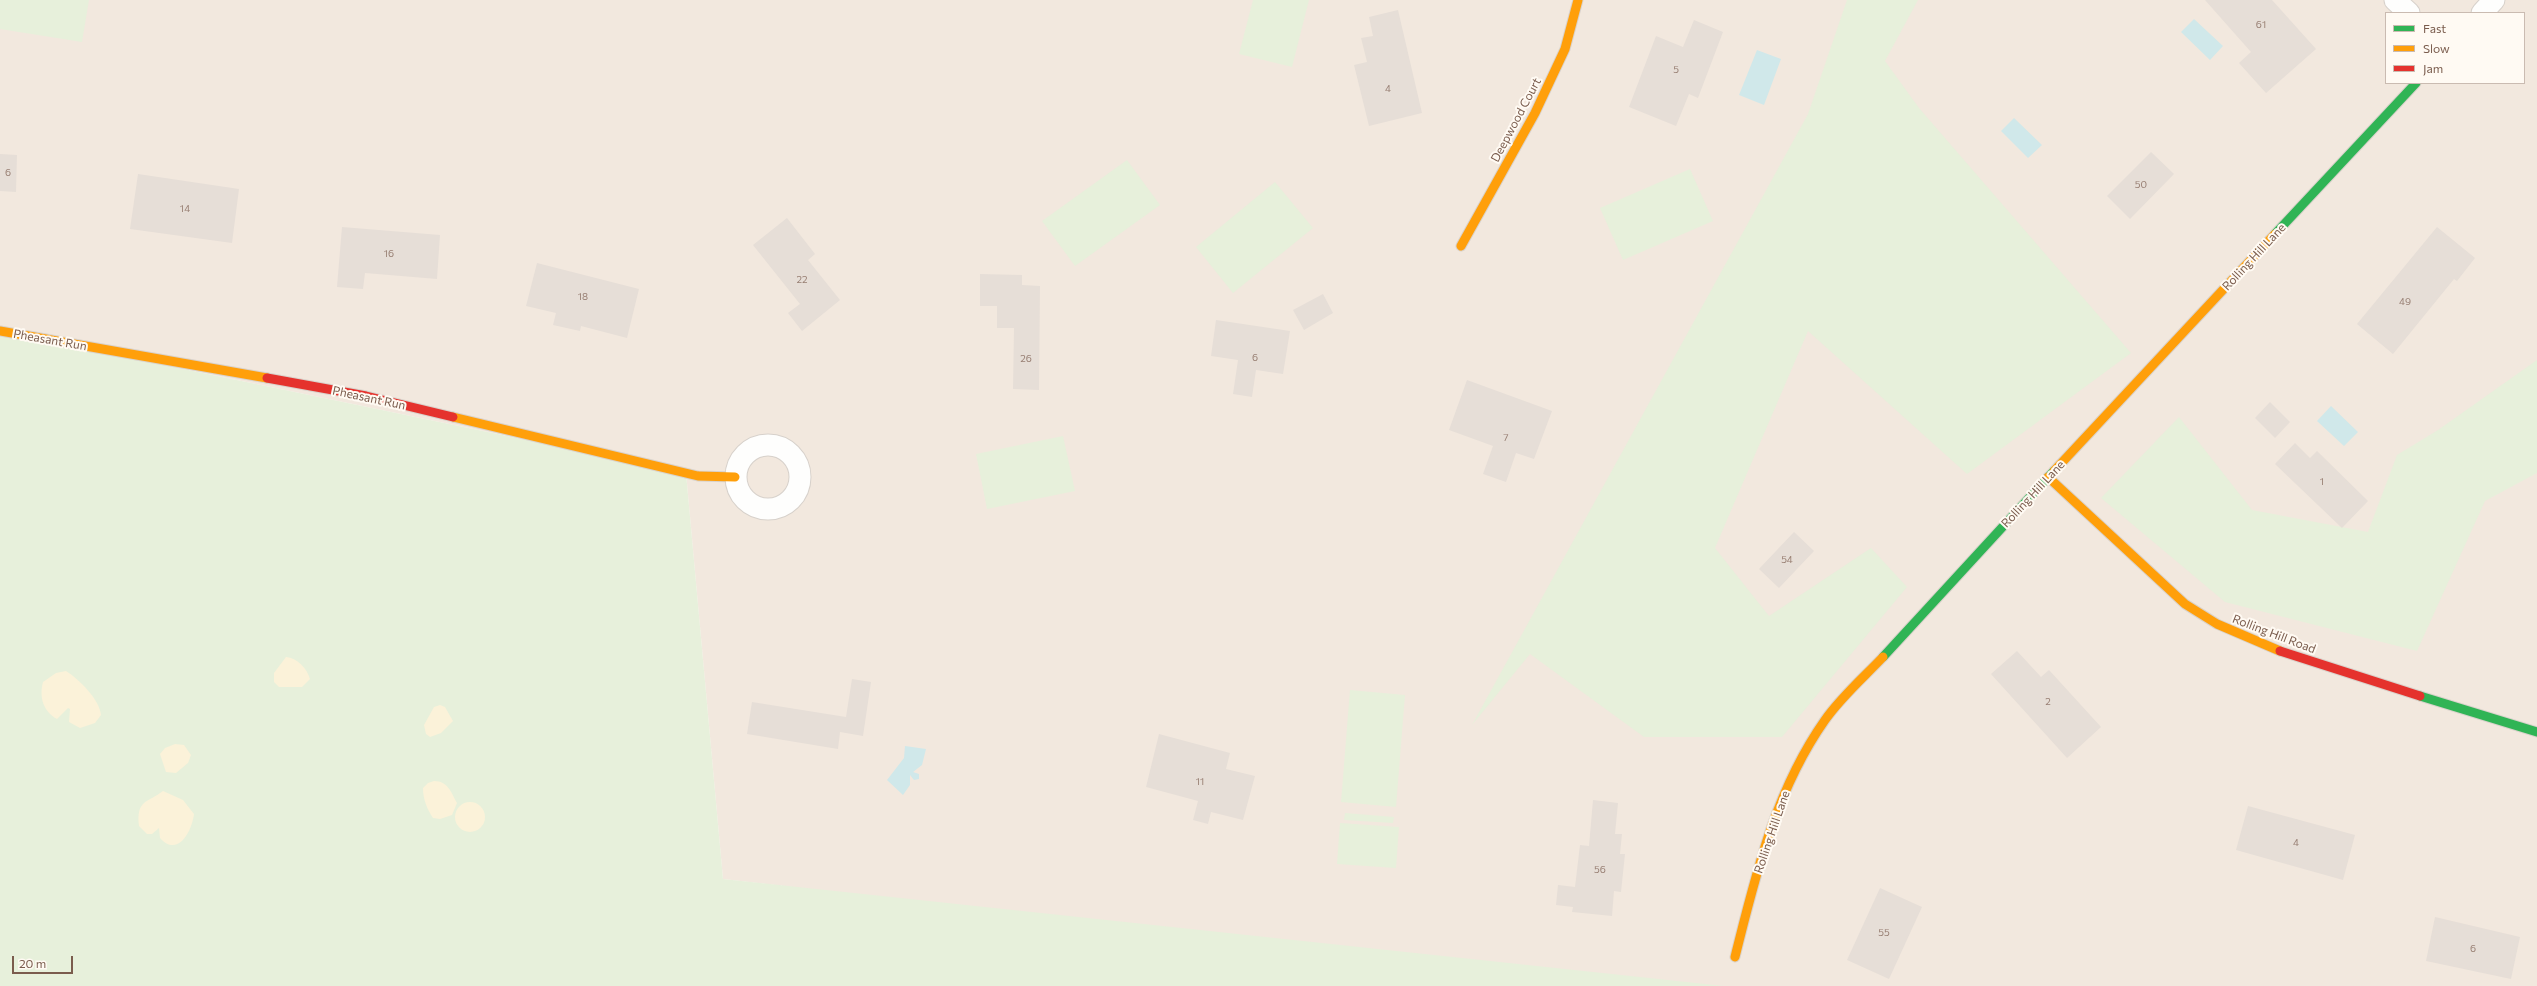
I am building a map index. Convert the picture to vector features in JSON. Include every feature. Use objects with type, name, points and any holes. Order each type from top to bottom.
[{"type":"street","name":"Deepwood Court","points":[[1461,246],[1536,113],[1565,49],[1578,0]]},
{"type":"street","points":[[2395,0],[2408,12]]},
{"type":"street","points":[[2483,12],[2494,0]]},
{"type":"street","name":"Rolling Hill Lane","points":[[1735,957],[1762,857],[1783,795],[1801,759],[1826,719],[2048,477],[2415,84]]},
{"type":"street","name":"Pheasant Run","points":[[0,331],[366,396],[698,476],[735,477]]},
{"type":"street","name":"Rolling Hill Road","points":[[2048,477],[2185,604],[2217,624],[2289,655],[2537,732]]},
{"type":"shaded area","points":[[0,0],[2537,0],[2537,986],[1646,986],[723,879],[686,473],[0,331]]},
{"type":"green space","points":[[0,0],[89,0],[82,42],[0,29]]},
{"type":"green space","points":[[1253,0],[1309,0],[1292,67],[1239,54]]},
{"type":"green space","points":[[1847,0],[1918,0],[1885,61],[1919,108],[2131,353],[1967,474],[1808,331],[1715,548],[1769,616],[1871,548],[1907,587],[1782,737],[1644,737],[1530,654],[1472,725],[1808,114]]},
{"type":"green space","points":[[1127,160],[1160,205],[1075,266],[1042,221]]},
{"type":"green space","points":[[1690,169],[1713,221],[1623,260],[1600,208]]},
{"type":"green space","points":[[1275,182],[1313,228],[1233,293],[1196,247]]},
{"type":"green space","points":[[0,331],[686,473],[723,879],[1724,986],[0,986]]},
{"type":"green space","points":[[2537,360],[2537,473],[2485,501],[2417,651],[2225,602],[2101,498],[2179,417],[2252,510],[2368,532],[2397,455],[2438,430]]},
{"type":"green space","points":[[1063,436],[1075,491],[987,509],[976,454]]},
{"type":"green space","points":[[1350,690],[1405,695],[1396,807],[1341,802]]},
{"type":"green space","points":[[1345,813],[1394,817],[1393,823],[1344,820]]},
{"type":"green space","points":[[1340,823],[1399,827],[1396,868],[1337,864]]},
{"type":"sand","points":[[286,657],[294,659],[307,671],[310,679],[302,687],[279,687],[274,682],[274,673]]},
{"type":"sand","points":[[66,671],[83,684],[97,703],[101,715],[95,723],[80,728],[69,722],[70,709],[68,708],[57,719],[45,708],[42,698],[43,682],[56,673]]},
{"type":"sand","points":[[440,705],[445,707],[453,721],[441,733],[430,737],[426,734],[424,725],[434,707]]},
{"type":"sand","points":[[175,744],[184,745],[191,755],[188,763],[176,773],[166,772],[160,754],[165,748]]},
{"type":"sand","points":[[439,781],[446,785],[457,803],[452,815],[440,819],[433,818],[427,807],[424,796],[423,788],[428,783]]},
{"type":"sand","points":[[163,791],[183,800],[194,814],[193,821],[187,834],[178,844],[173,845],[167,843],[160,838],[159,828],[152,834],[147,834],[139,826],[139,811],[141,807],[148,800]]},
{"type":"sand","points":[[470,802],[481,806],[485,817],[481,828],[470,832],[459,828],[455,817],[459,806]]},
{"type":"water","points":[[2194,19],[2223,46],[2210,60],[2181,32]]},
{"type":"water","points":[[1757,50],[1781,59],[1764,105],[1739,95]]},
{"type":"water","points":[[2014,118],[2042,145],[2028,158],[2001,131]]},
{"type":"water","points":[[2331,406],[2358,432],[2344,446],[2317,421]]},
{"type":"water","points":[[905,746],[926,749],[922,765],[913,772],[919,774],[919,779],[914,780],[910,775],[910,785],[903,795],[887,780],[904,758]]},
{"type":"building","points":[[2205,0],[2272,0],[2316,49],[2266,93],[2239,63],[2251,52]]},
{"type":"building","points":[[1398,10],[1422,113],[1369,126],[1354,65],[1367,62],[1361,38],[1373,36],[1369,17]]},
{"type":"building","points":[[1694,20],[1723,32],[1698,98],[1689,94],[1676,126],[1629,107],[1656,36],[1683,47]]},
{"type":"building","points":[[2151,152],[2174,174],[2130,219],[2107,196]]},
{"type":"building","points":[[0,154],[17,155],[16,192],[0,191]]},
{"type":"building","points":[[138,174],[239,189],[232,243],[130,229]]},
{"type":"building","points":[[787,218],[815,254],[808,260],[840,300],[802,331],[788,313],[800,304],[753,245]]},
{"type":"building","points":[[342,227],[440,235],[437,279],[365,273],[363,289],[337,287]]},
{"type":"building","points":[[2437,227],[2475,258],[2457,281],[2454,279],[2393,354],[2357,324]]},
{"type":"building","points":[[537,263],[639,289],[627,338],[581,326],[580,331],[553,325],[556,313],[526,306]]},
{"type":"building","points":[[980,274],[1022,275],[1022,285],[1040,286],[1039,390],[1013,389],[1014,328],[997,328],[997,306],[980,306]]},
{"type":"building","points":[[1323,294],[1333,313],[1304,330],[1293,310]]},
{"type":"building","points":[[1216,320],[1290,331],[1283,374],[1256,370],[1252,397],[1233,394],[1238,360],[1211,356]]},
{"type":"building","points":[[1467,380],[1552,411],[1534,459],[1516,453],[1506,482],[1483,474],[1493,446],[1449,430]]},
{"type":"building","points":[[2270,402],[2290,422],[2275,438],[2255,418]]},
{"type":"building","points":[[2295,443],[2310,458],[2317,451],[2368,501],[2342,528],[2275,464]]},
{"type":"building","points":[[1794,532],[1814,551],[1779,588],[1759,569]]},
{"type":"building","points":[[2017,651],[2041,677],[2049,670],[2101,727],[2067,758],[1991,674]]},
{"type":"building","points":[[852,679],[871,682],[863,736],[840,732],[838,749],[747,734],[752,702],[846,717]]},
{"type":"building","points":[[1159,734],[1230,753],[1226,769],[1255,776],[1243,820],[1211,812],[1208,824],[1193,820],[1198,801],[1146,787]]},
{"type":"building","points":[[1593,800],[1618,803],[1615,834],[1622,834],[1620,854],[1625,854],[1621,892],[1614,891],[1612,916],[1572,912],[1573,907],[1556,905],[1558,885],[1575,887],[1580,845],[1589,846]]},
{"type":"building","points":[[2248,806],[2355,835],[2343,880],[2236,850]]},
{"type":"building","points":[[1880,888],[1922,907],[1889,979],[1847,960]]},
{"type":"building","points":[[2435,917],[2520,937],[2511,979],[2426,961]]},
{"type":"traffic: fast","points":[[2275,234],[2415,84]]},
{"type":"traffic: fast","points":[[1883,657],[2054,471]]},
{"type":"traffic: fast","points":[[2420,696],[2537,732]]},
{"type":"traffic: slow","points":[[1461,246],[1535,113],[1565,49],[1578,0]]},
{"type":"traffic: slow","points":[[2054,471],[2275,234]]},
{"type":"traffic: slow","points":[[0,331],[267,378]]},
{"type":"traffic: slow","points":[[453,417],[698,476],[735,477]]},
{"type":"traffic: slow","points":[[2048,477],[2185,604],[2217,624],[2280,651]]},
{"type":"traffic: slow","points":[[1735,957],[1769,834],[1793,775],[1808,747],[1831,712],[1845,695],[1883,657]]},
{"type":"traffic: jam","points":[[267,378],[366,396],[453,417]]},
{"type":"traffic: jam","points":[[2280,651],[2420,696]]}]
